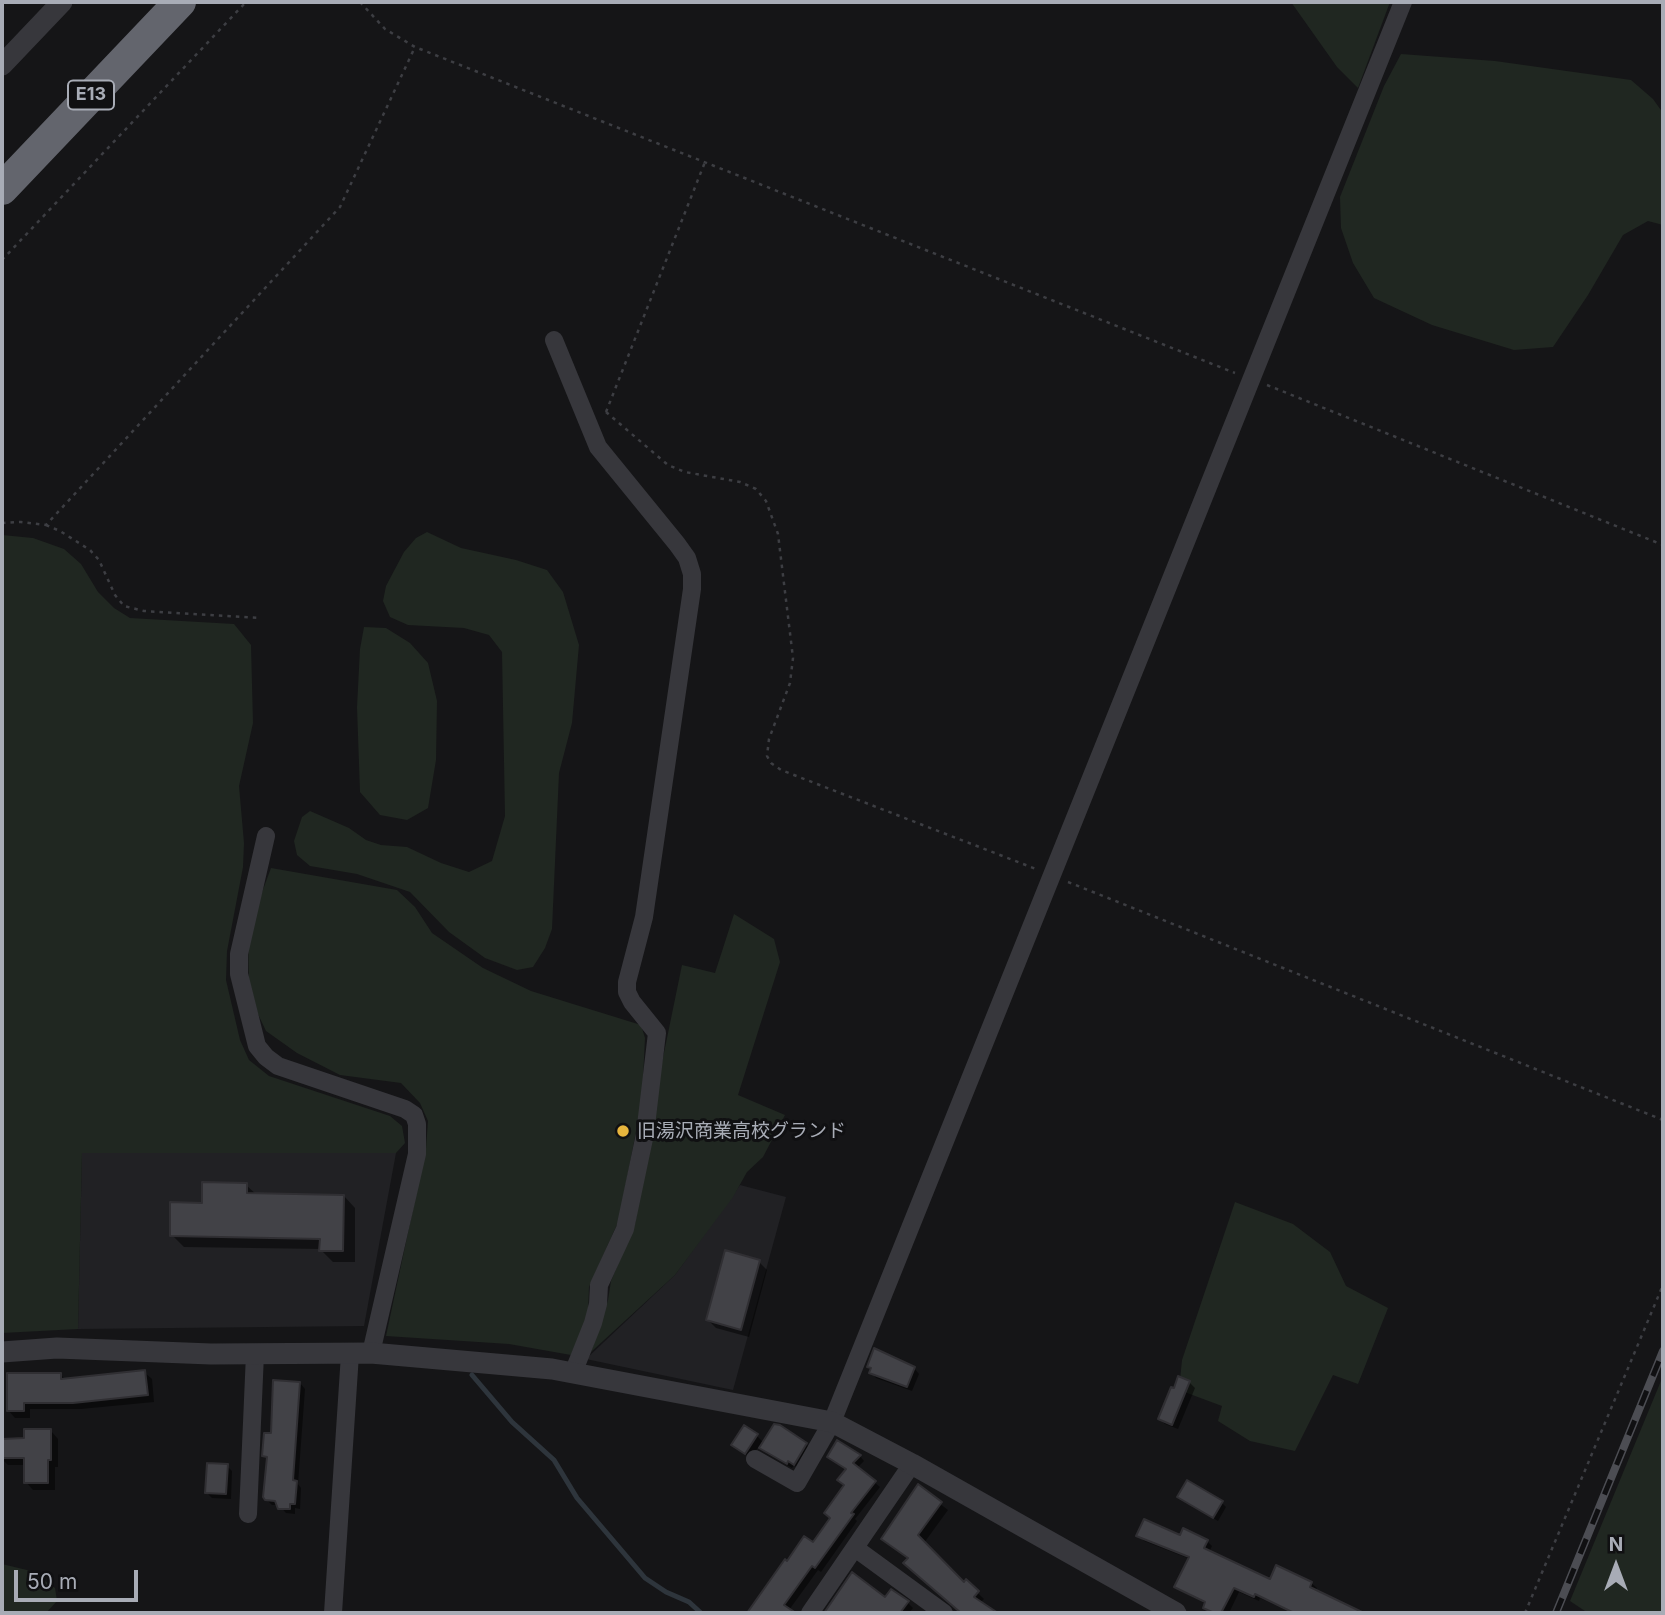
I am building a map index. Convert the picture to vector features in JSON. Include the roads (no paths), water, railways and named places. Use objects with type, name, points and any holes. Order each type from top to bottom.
[{"type":"highway","name":"E13","points":[[2,189],[180,2]]},
{"type":"street","points":[[2,65],[62,2]]},
{"type":"street","points":[[755,1459],[797,1483],[832,1422],[1403,2]]},
{"type":"street","points":[[554,340],[595,441],[687,558],[692,573],[692,589],[644,917],[627,982],[627,992],[632,1002],[657,1033],[645,1134],[625,1229],[599,1286],[593,1323],[573,1373]]},
{"type":"street","points":[[266,836],[239,954],[239,974],[257,1046],[278,1066],[405,1109],[414,1115],[417,1124],[417,1154],[361,1353],[333,1613]]},
{"type":"street","points":[[2,1352],[57,1349],[255,1354],[361,1353],[551,1369],[832,1422],[912,1464],[1176,1613]]},
{"type":"street","points":[[248,1514],[255,1354]]},
{"type":"street","points":[[810,1613],[912,1464]]},
{"type":"street","points":[[855,1548],[940,1612]]},
{"type":"waterway","points":[[472,1375],[512,1422],[554,1460],[577,1498],[645,1578],[666,1592],[689,1602],[701,1613]]},
{"type":"railway","points":[[1556,1613],[1663,1351]]},
{"type":"place","name":"旧湯沢商業高校グランド","points":[[623,1131]]}]
